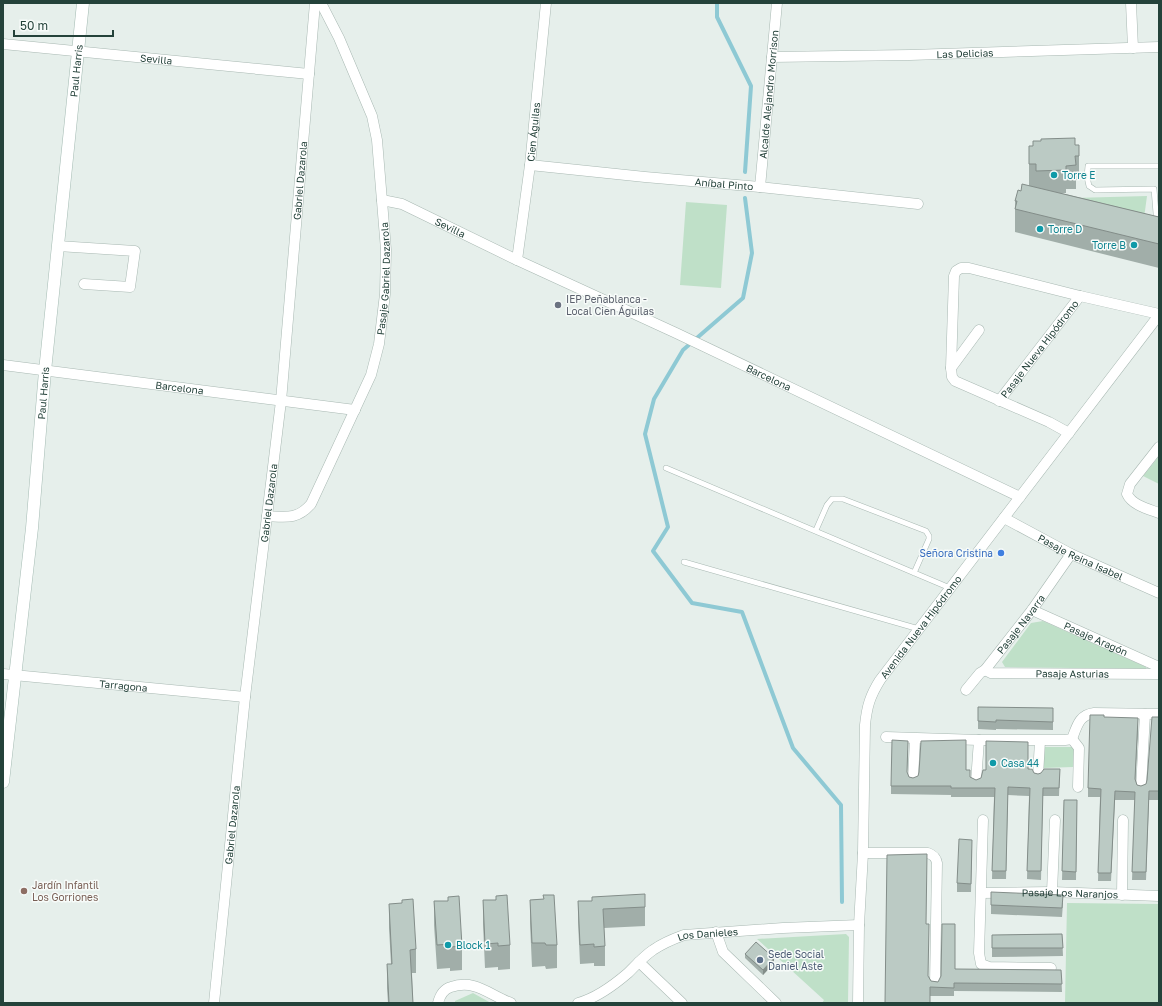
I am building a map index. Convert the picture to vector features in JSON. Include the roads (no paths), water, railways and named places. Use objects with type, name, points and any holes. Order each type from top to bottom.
[{"type":"street","name":"Paul Harris","points":[[3,782],[9,674],[32,528],[45,371],[83,3]]},
{"type":"street","name":"Gabriel Dazarola","points":[[214,1003],[245,697],[281,401],[315,3]]},
{"type":"street","name":"Pasaje Gabriel Dazarola","points":[[267,516],[298,516],[304,512],[310,504],[371,375],[379,344],[385,294],[386,257],[382,200],[377,140],[372,116],[339,38],[321,3]]},
{"type":"street","name":"Cien Águilas","points":[[517,260],[530,165],[546,3]]},
{"type":"street","name":"Alcalde Alejandro Morrison","points":[[760,187],[777,3]]},
{"type":"street","points":[[1131,3],[1133,48]]},
{"type":"street","name":"Sevilla","points":[[3,44],[309,74]]},
{"type":"street","name":"Las Delicias","points":[[772,57],[910,55],[1159,47]]},
{"type":"street","name":"Aníbal Pinto","points":[[530,165],[918,204]]},
{"type":"street","name":"Sevilla","points":[[382,200],[402,204],[517,260]]},
{"type":"street","points":[[58,246],[135,251],[130,287],[84,284]]},
{"type":"street","name":"Barcelona","points":[[517,260],[676,333],[1020,497]]},
{"type":"street","name":"Pasaje Nueva Hipódromo","points":[[1068,433],[1049,422],[956,381],[952,377],[950,368],[954,276],[958,269],[964,267],[969,268],[1159,314]]},
{"type":"street","name":"Pasaje Nueva Hipódromo","points":[[999,401],[1080,296]]},
{"type":"street","name":"Avenida Nueva Hipódromo","points":[[858,1003],[859,925],[863,853],[867,708],[872,694],[880,680],[1159,314]]},
{"type":"street","points":[[950,368],[979,330]]},
{"type":"street","name":"Barcelona","points":[[3,365],[355,410]]},
{"type":"street","points":[[1159,447],[1127,489],[1129,499],[1159,513]]},
{"type":"street","name":"Pasaje Reina Isabel","points":[[1004,518],[1072,554],[1159,593]]},
{"type":"street","name":"Pasaje Navarra","points":[[966,690],[980,673],[985,670],[1032,610],[1072,554]]},
{"type":"street","name":"Pasaje Aragón","points":[[1032,610],[1159,667]]},
{"type":"street","name":"Pasaje Asturias","points":[[985,670],[991,673],[1159,674]]},
{"type":"street","name":"Tarragona","points":[[9,674],[245,697]]},
{"type":"street","points":[[1072,739],[1082,718],[1086,714],[1159,714]]},
{"type":"street","points":[[1141,788],[1145,714]]},
{"type":"street","points":[[886,737],[915,739],[1040,741],[1072,739]]},
{"type":"street","points":[[913,780],[915,739]]},
{"type":"street","points":[[1072,739],[1079,748],[1078,786]]},
{"type":"street","points":[[976,782],[979,740]]},
{"type":"street","points":[[1038,776],[1040,741]]},
{"type":"street","points":[[983,820],[979,953],[981,964],[989,968],[1051,968]]},
{"type":"street","points":[[1052,892],[1055,820]]},
{"type":"street","points":[[1122,895],[1123,820]]},
{"type":"street","points":[[863,853],[928,853],[936,859],[935,984]]},
{"type":"street","name":"Pasaje Los Naranjos","points":[[982,893],[1052,892],[1159,896]]},
{"type":"street","name":"Los Danieles","points":[[584,1002],[609,988],[627,974],[652,950],[669,940],[684,935],[783,928],[859,925]]},
{"type":"street","points":[[716,932],[722,952],[776,1003]]},
{"type":"street","points":[[639,962],[682,1003]]},
{"type":"street","points":[[438,1003],[440,996],[448,988],[461,984],[477,986],[511,1003]]},
{"type":"lane","points":[[1159,166],[1088,166],[1087,177],[1088,186],[1095,190],[1154,189],[1157,225],[1159,226]]},
{"type":"lane","points":[[666,468],[816,530],[950,588]]},
{"type":"lane","points":[[816,530],[827,504],[832,499],[843,499],[926,531],[929,539],[914,573]]},
{"type":"lane","points":[[684,562],[919,629]]},
{"type":"waterway","points":[[717,3],[717,17],[751,86],[745,172]]},
{"type":"waterway","points":[[745,198],[752,253],[743,298],[683,350],[654,399],[645,434],[668,527],[653,551],[692,603],[742,612],[793,748],[841,805],[842,902]]},
{"type":"place","name":"Torre E","points":[[1054,175]]},
{"type":"place","name":"Torre D","points":[[1040,229]]},
{"type":"place","name":"Torre B","points":[[1134,245]]},
{"type":"place","name":"IEP Peñablanca - Local Cien Águilas","points":[[558,305]]},
{"type":"place","name":"Señora Cristina","points":[[1001,553]]},
{"type":"place","name":"Casa 44","points":[[993,763]]},
{"type":"place","name":"Jardín Infantil Los Gorriones","points":[[24,891]]},
{"type":"place","name":"Block 1","points":[[448,945]]},
{"type":"place","name":"Sede Social Daniel Aste","points":[[760,960]]}]
